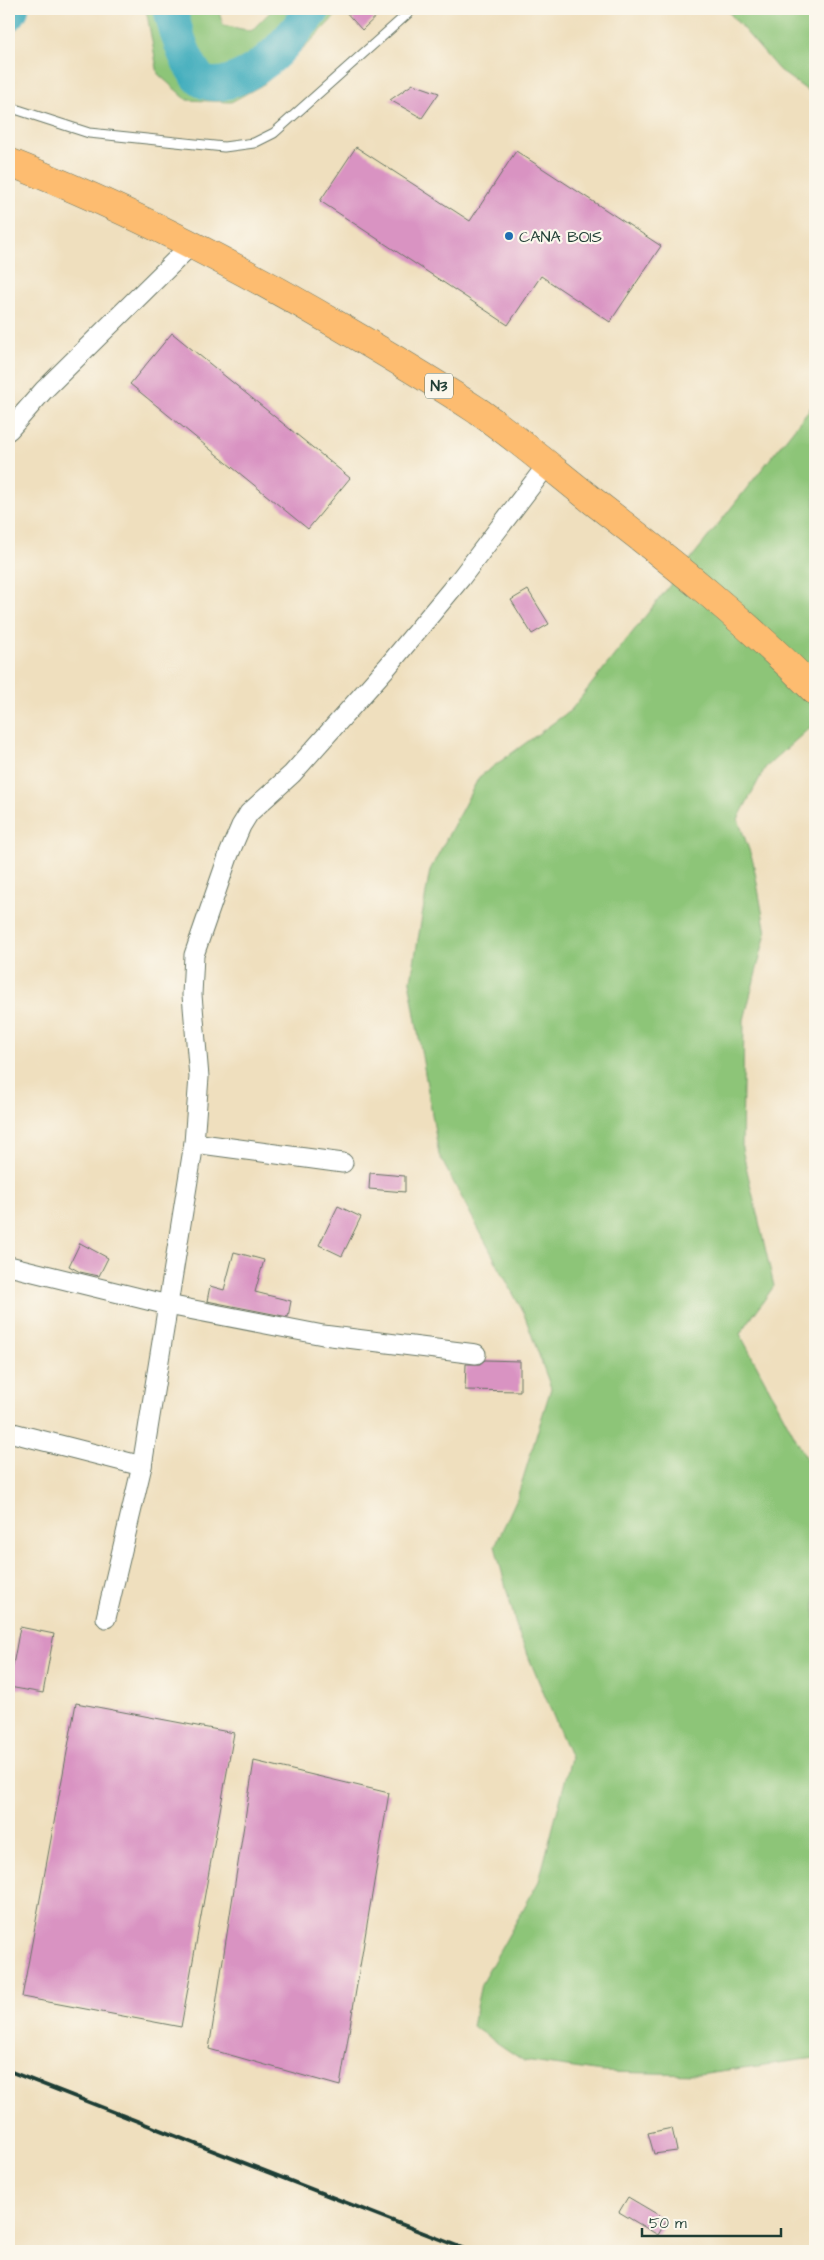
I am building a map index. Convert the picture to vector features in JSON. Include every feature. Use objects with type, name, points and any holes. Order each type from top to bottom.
[{"type":"highway","name":"N3","points":[[9,162],[192,244],[296,300],[427,377],[480,413],[684,571],[735,615],[815,691]]},
{"type":"street","points":[[9,430],[44,390],[192,244]]},
{"type":"street","points":[[106,1618],[142,1466],[194,1144],[199,1077],[192,996],[194,955],[241,826],[249,813],[292,774],[388,666],[461,578],[547,465]]},
{"type":"street","points":[[194,1144],[343,1163]]},
{"type":"street","points":[[9,1266],[168,1305],[323,1335],[476,1354]]},
{"type":"street","points":[[9,1432],[142,1466]]},
{"type":"lane","points":[[9,107],[89,132],[224,147],[254,143],[274,133],[413,9]]},
{"type":"green space","points":[[146,9],[218,9],[223,25],[251,31],[273,9],[342,9],[313,39],[264,84],[231,102],[187,100],[158,74]]},
{"type":"green space","points":[[726,9],[815,9],[815,96],[779,70]]},
{"type":"green space","points":[[815,402],[815,723],[765,768],[738,819],[753,861],[766,933],[744,1020],[742,1149],[774,1286],[740,1334],[815,1475],[815,2058],[699,2074],[603,2072],[524,2061],[472,2026],[481,1984],[539,1881],[571,1758],[518,1632],[495,1546],[517,1498],[551,1388],[524,1314],[439,1155],[410,986],[430,870],[479,777],[571,710]]},
{"type":"building","points":[[343,9],[384,9],[362,30]]},
{"type":"building","points":[[413,84],[439,93],[422,118],[390,100]]},
{"type":"building","name":"CANA BOIS","points":[[356,147],[470,221],[516,151],[661,246],[610,322],[541,276],[508,325],[320,201]]},
{"type":"building","points":[[172,333],[350,478],[308,529],[130,384]]},
{"type":"building","points":[[528,590],[549,624],[532,634],[511,600]]},
{"type":"building","points":[[370,1173],[405,1176],[405,1192],[369,1189]]},
{"type":"building","points":[[338,1206],[361,1217],[342,1256],[319,1245]]},
{"type":"building","points":[[80,1243],[108,1258],[99,1276],[80,1272],[69,1266]]},
{"type":"building","points":[[234,1252],[264,1260],[255,1292],[291,1301],[288,1317],[207,1301],[210,1286],[224,1290]]},
{"type":"building","points":[[485,1360],[520,1361],[520,1391],[465,1390],[466,1364],[480,1364]]},
{"type":"building","points":[[20,1627],[54,1634],[43,1693],[9,1687]]},
{"type":"building","points":[[76,1703],[234,1733],[181,2027],[22,1997]]},
{"type":"building","points":[[254,1761],[389,1793],[340,2086],[209,2049]]},
{"type":"building","points":[[672,2128],[677,2151],[654,2154],[648,2133]]},
{"type":"building","points":[[628,2197],[667,2220],[658,2235],[619,2212]]},
{"type":"waterway","points":[[9,14],[12,9]]},
{"type":"waterway","points":[[170,9],[180,44],[192,69],[204,82],[212,84],[231,81],[258,67],[277,51],[314,9]]},
{"type":"railway","points":[[9,2071],[470,2251]]},
{"type":"place","name":"CANA BOIS","points":[[509,236]]}]
